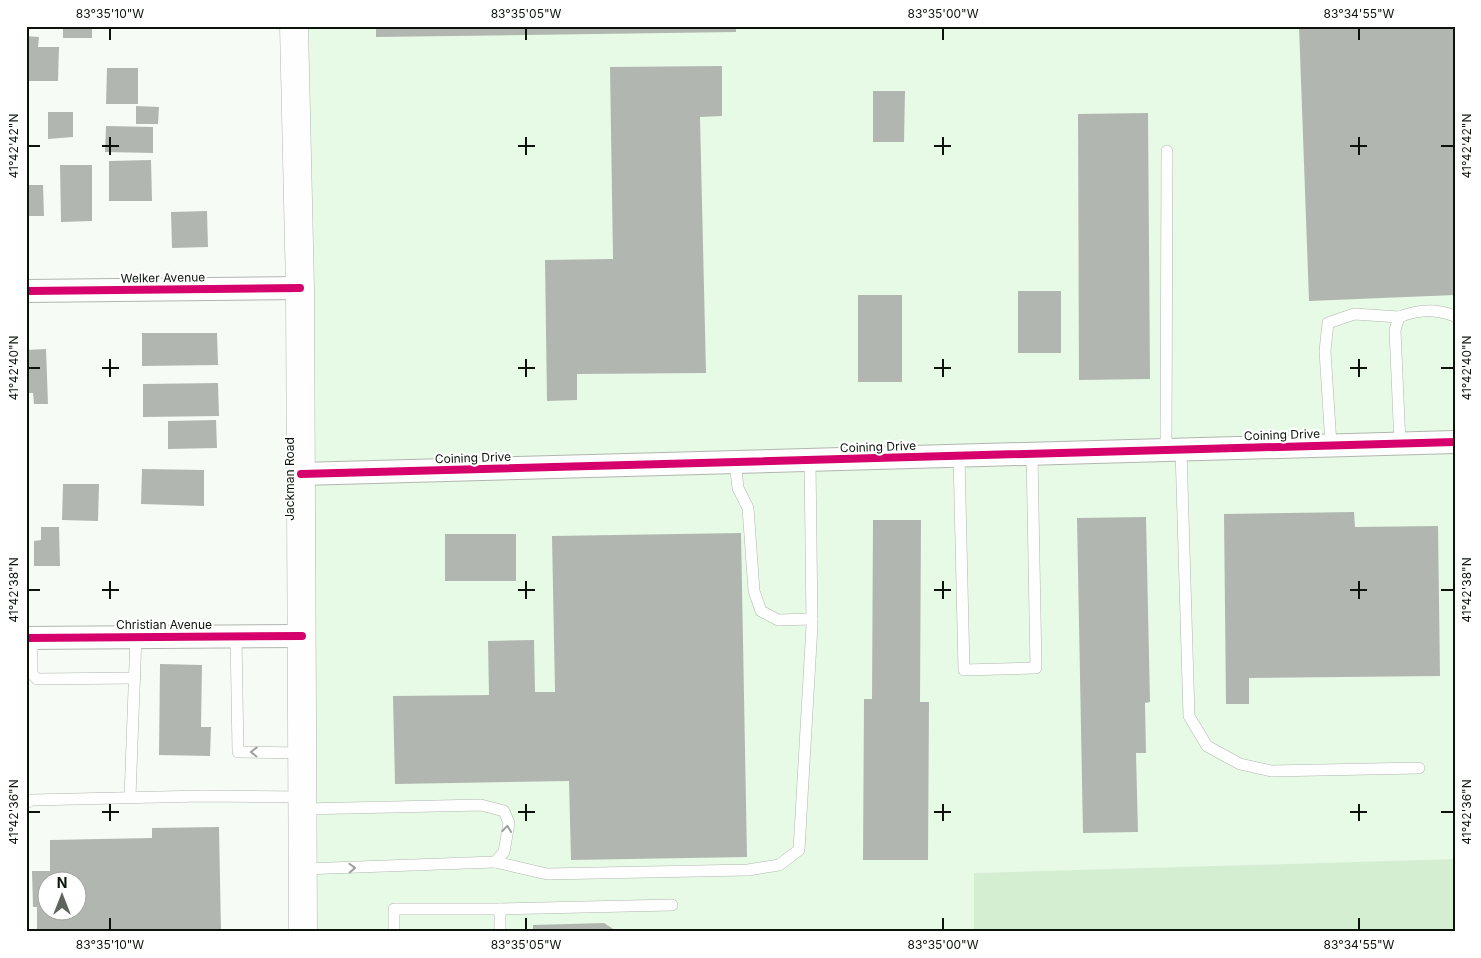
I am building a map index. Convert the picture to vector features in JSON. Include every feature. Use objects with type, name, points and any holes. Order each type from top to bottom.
[{"type":"main road","name":"Jackman Road","points":[[294,26],[300,288],[303,932]]},
{"type":"street","name":"Welker Avenue","points":[[26,291],[300,288]]},
{"type":"street","name":"Coining Drive","points":[[301,474],[1455,442]]},
{"type":"street","name":"Christian Avenue","points":[[29,638],[302,636]]},
{"type":"lane","points":[[1167,151],[1174,450],[1189,716],[1208,746],[1240,764],[1271,771],[1419,768]]},
{"type":"lane","points":[[1331,445],[1325,350],[1328,323],[1354,314],[1400,317],[1414,311],[1438,310],[1455,316]]},
{"type":"lane","points":[[1400,317],[1395,330],[1400,444]]},
{"type":"lane","points":[[959,456],[964,670],[1036,668],[1032,454]]},
{"type":"lane","points":[[303,870],[495,862],[547,874],[748,870],[779,865],[799,850],[812,619],[810,460]]},
{"type":"lane","points":[[735,462],[738,488],[748,508],[754,591],[761,611],[778,620],[812,619]]},
{"type":"lane","points":[[130,798],[136,636]]},
{"type":"lane","points":[[236,636],[238,752],[303,753]]},
{"type":"lane","points":[[29,638],[32,674],[37,679],[135,678]]},
{"type":"lane","points":[[26,803],[32,800],[202,796],[303,803],[481,806],[504,811],[509,823],[504,852],[495,862]]},
{"type":"lane","points":[[394,932],[394,910],[672,905]]},
{"type":"lane","points":[[500,909],[500,932]]},
{"type":"shaded area","points":[[296,26],[1455,26],[1455,859],[974,873],[974,932],[303,932]]},
{"type":"shaded area","points":[[1455,859],[1455,932],[974,932],[974,873]]},
{"type":"building","points":[[63,26],[92,26],[92,38],[63,38]]},
{"type":"building","points":[[376,26],[736,26],[736,32],[376,37]]},
{"type":"building","points":[[1299,26],[1455,26],[1455,295],[1309,301]]},
{"type":"building","points":[[26,36],[39,37],[38,47],[59,47],[58,81],[28,81],[28,97],[26,97]]},
{"type":"building","points":[[722,66],[722,116],[700,117],[706,373],[577,374],[577,400],[547,401],[545,260],[613,259],[610,67]]},
{"type":"building","points":[[107,68],[138,68],[138,104],[106,104]]},
{"type":"building","points":[[873,91],[905,91],[904,142],[873,142]]},
{"type":"building","points":[[136,106],[159,107],[158,124],[136,124]]},
{"type":"building","points":[[48,112],[73,112],[73,137],[48,139]]},
{"type":"building","points":[[1148,113],[1150,379],[1079,380],[1078,114]]},
{"type":"building","points":[[106,126],[153,127],[153,153],[105,152]]},
{"type":"building","points":[[151,160],[152,201],[109,201],[109,161]]},
{"type":"building","points":[[60,165],[92,165],[92,221],[61,222]]},
{"type":"building","points":[[26,185],[43,185],[44,216],[26,216]]},
{"type":"building","points":[[207,211],[208,247],[172,248],[171,212]]},
{"type":"building","points":[[1018,291],[1061,291],[1061,353],[1018,353]]},
{"type":"building","points":[[858,295],[902,295],[902,382],[858,382]]},
{"type":"building","points":[[142,333],[217,333],[218,365],[142,366]]},
{"type":"building","points":[[46,349],[48,404],[34,404],[33,393],[26,393],[26,350]]},
{"type":"building","points":[[218,383],[219,416],[143,417],[143,384]]},
{"type":"building","points":[[216,420],[217,448],[168,449],[168,421]]},
{"type":"building","points":[[142,469],[204,470],[204,506],[141,504]]},
{"type":"building","points":[[63,484],[99,484],[98,521],[62,520]]},
{"type":"building","points":[[1354,512],[1355,527],[1438,526],[1440,676],[1249,678],[1249,704],[1226,704],[1224,514]]},
{"type":"building","points":[[1146,517],[1150,702],[1145,703],[1146,753],[1136,753],[1138,832],[1083,833],[1077,518]]},
{"type":"building","points":[[873,520],[921,520],[920,702],[929,702],[928,860],[863,860],[864,699],[872,699]]},
{"type":"building","points":[[41,527],[59,527],[60,566],[34,566],[34,541],[41,540]]},
{"type":"building","points":[[741,533],[747,857],[571,860],[569,781],[395,784],[393,696],[489,695],[488,641],[534,640],[535,692],[555,692],[552,536]]},
{"type":"building","points":[[445,534],[516,534],[516,581],[445,581]]},
{"type":"building","points":[[160,664],[202,665],[201,727],[211,727],[210,756],[159,755]]},
{"type":"building","points":[[219,827],[221,932],[37,932],[37,907],[33,907],[32,871],[38,871],[38,920],[88,920],[88,870],[50,870],[50,840],[152,838],[152,828]]},
{"type":"building","points":[[604,923],[618,932],[533,932],[533,925]]},
{"type":"cycle path","points":[[26,291],[300,288]]},
{"type":"cycle path","points":[[301,474],[1455,442]]},
{"type":"cycle path","points":[[26,638],[302,636]]}]
